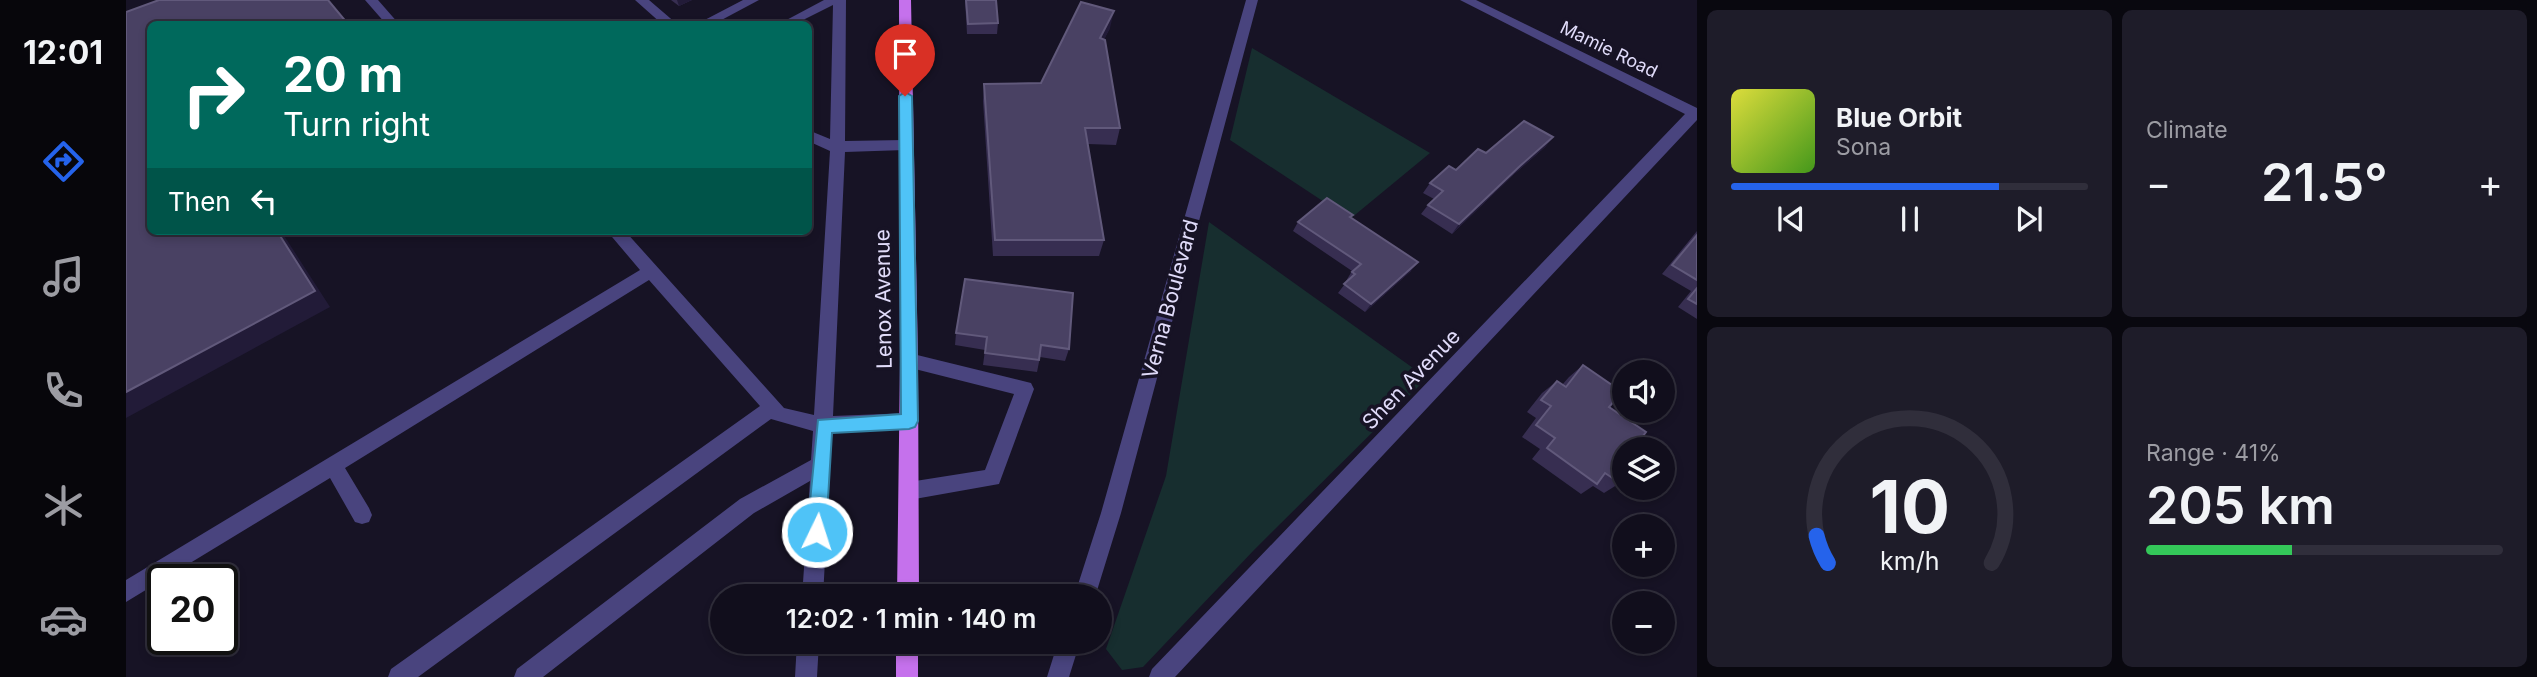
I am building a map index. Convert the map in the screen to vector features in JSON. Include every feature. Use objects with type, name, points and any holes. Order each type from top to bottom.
[{"type":"main road","name":"Lenox Avenue","points":[[905,0],[908,584]]},
{"type":"main road","points":[[907,654],[907,677]]},
{"type":"street","points":[[371,0],[390,21]]},
{"type":"street","points":[[641,0],[666,21]]},
{"type":"street","points":[[710,21],[754,0]]},
{"type":"street","points":[[792,21],[834,0]]},
{"type":"street","points":[[813,584],[836,213],[835,147],[840,0]]},
{"type":"street","name":"Verna Boulevard","points":[[1088,584],[1111,513],[1252,0]]},
{"type":"street","name":"Mamie Road","points":[[1466,0],[1696,113]]},
{"type":"street","name":"Shen Avenue","points":[[1160,677],[1696,113]]},
{"type":"street","points":[[812,137],[835,147],[905,145]]},
{"type":"street","points":[[619,235],[779,415],[824,425],[909,421]]},
{"type":"street","points":[[126,592],[651,271]]},
{"type":"street","points":[[909,361],[1025,389],[992,478],[909,491]]},
{"type":"street","points":[[399,677],[773,407]]},
{"type":"street","points":[[525,677],[747,506],[821,464]]},
{"type":"street","points":[[333,466],[362,515]]},
{"type":"street","points":[[806,677],[807,654]]},
{"type":"street","points":[[1058,677],[1065,654]]},
{"type":"green space","points":[[1252,48],[1430,153],[1350,219],[1230,140]]},
{"type":"green space","points":[[1209,222],[1427,378],[1254,550],[1143,667],[1122,670],[1110,654],[1112,654],[1112,632],[1166,476]]},
{"type":"building","points":[[159,0],[328,0],[346,21],[147,21],[147,235],[280,235],[315,291],[126,392],[126,12]]},
{"type":"building","points":[[966,0],[996,0],[998,23],[968,24]]},
{"type":"building","points":[[1081,2],[1114,11],[1100,38],[1105,40],[1120,128],[1085,128],[1104,240],[995,240],[984,84],[1041,83]]},
{"type":"building","points":[[1524,121],[1553,137],[1459,224],[1428,205],[1443,191],[1430,183],[1449,166],[1456,170],[1478,149],[1486,153]]},
{"type":"building","points":[[1327,198],[1353,215],[1350,217],[1418,262],[1371,304],[1344,284],[1361,264],[1298,222]]},
{"type":"building","points":[[1697,235],[1697,280],[1672,265]]},
{"type":"building","points":[[965,279],[1073,293],[1069,349],[1041,345],[1039,360],[985,353],[987,337],[956,333]]},
{"type":"building","points":[[1697,288],[1697,304],[1688,299]]},
{"type":"building","points":[[1583,365],[1612,385],[1612,404],[1609,407],[1612,409],[1612,423],[1633,423],[1646,432],[1642,437],[1612,437],[1612,478],[1605,473],[1597,484],[1547,448],[1555,438],[1536,425],[1551,406],[1541,400],[1557,381],[1566,387]]},
{"type":"route","points":[[817,532],[824,425],[909,421],[905,96]]}]
